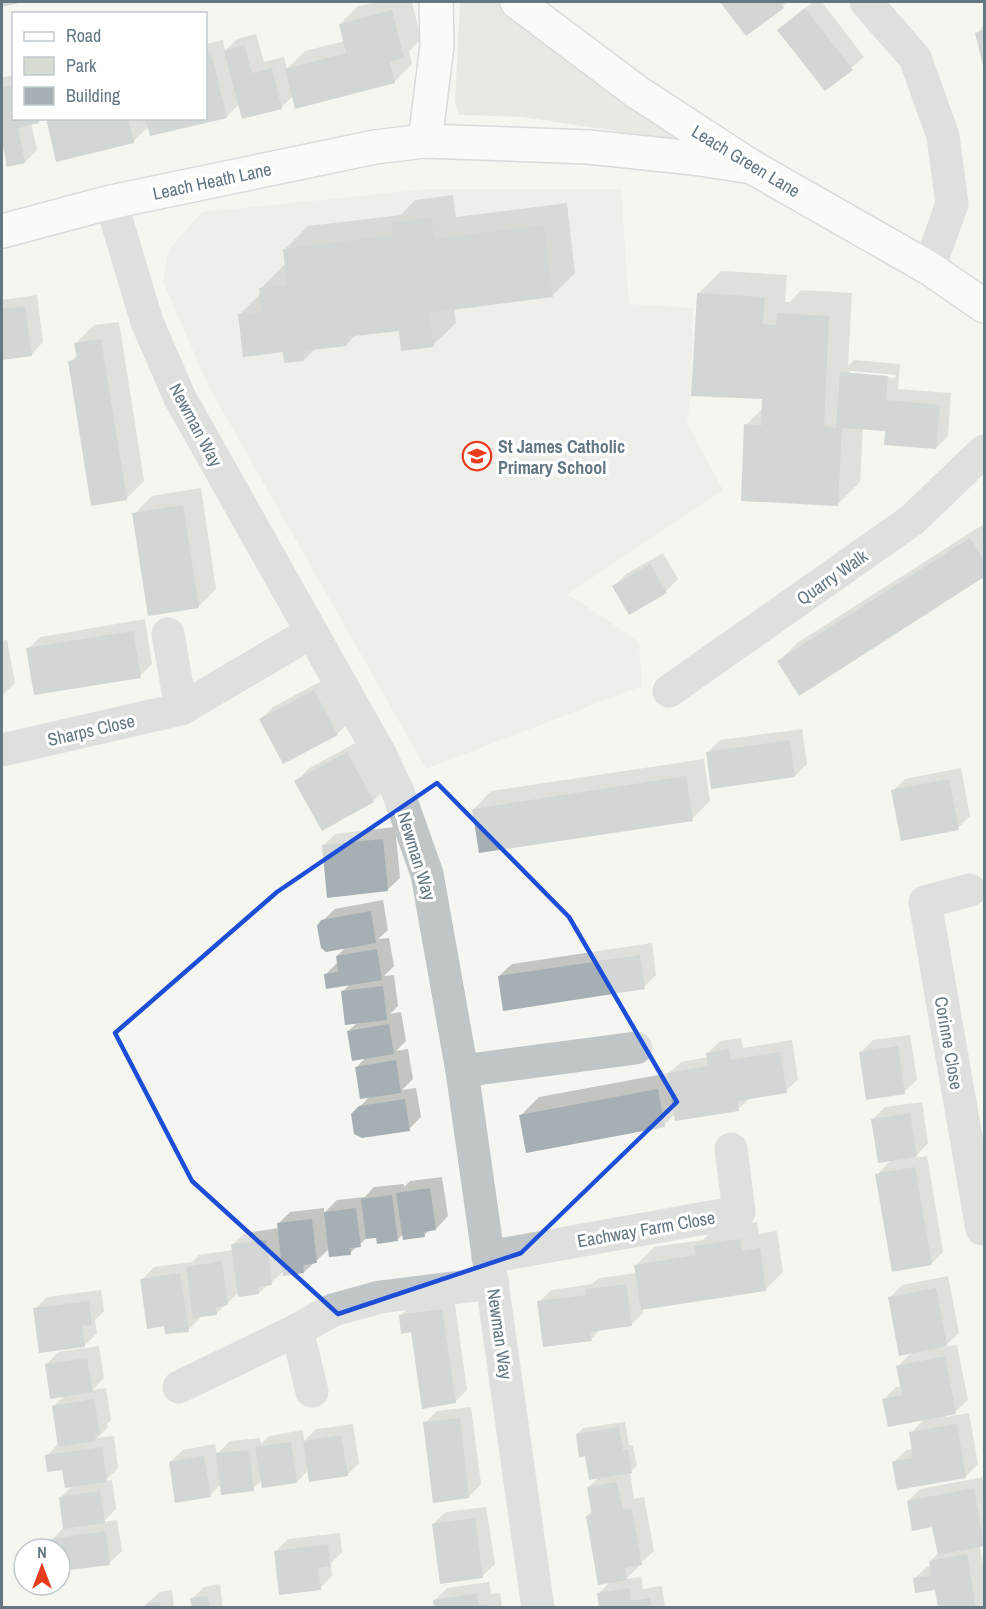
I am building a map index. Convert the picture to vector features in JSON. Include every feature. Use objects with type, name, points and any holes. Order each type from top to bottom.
[{"type":"street","points":[[425,141],[437,46],[436,2]]},
{"type":"street","name":"Leach Green Lane","points":[[517,2],[637,92],[752,167],[928,268],[984,306]]},
{"type":"street","points":[[866,2],[915,58],[943,136],[952,204],[928,268]]},
{"type":"street","name":"Leach Heath Lane","points":[[2,231],[111,202],[375,147],[425,141],[589,147],[752,167]]},
{"type":"street","name":"Newman Way","points":[[111,202],[147,322],[180,398],[310,633],[379,752],[398,792],[427,874],[462,1071],[538,1608]]},
{"type":"street","name":"Quarry Walk","points":[[669,691],[912,520],[984,451]]},
{"type":"street","name":"Sharps Close","points":[[2,750],[181,710],[310,633]]},
{"type":"street","points":[[168,634],[181,710]]},
{"type":"street","name":"Corinne Close","points":[[970,890],[925,902],[984,1235]]},
{"type":"street","points":[[462,1071],[636,1048]]},
{"type":"street","name":"Eachway Farm Close","points":[[491,1270],[740,1212],[731,1149]]},
{"type":"street","points":[[178,1387],[297,1330],[333,1310],[491,1270]]},
{"type":"street","points":[[297,1330],[312,1391]]},
{"type":"highlighted area","points":[[437,783],[569,917],[677,1102],[521,1253],[338,1314],[192,1181],[115,1033],[277,892]]},
{"type":"shaded area","name":"St James Catholic Primary School","points":[[428,189],[621,189],[629,304],[693,308],[691,396],[687,423],[723,490],[568,594],[639,642],[642,686],[426,769],[209,387],[163,282],[169,249],[202,212]]},
{"type":"green space","points":[[460,2],[497,2],[583,71],[678,133],[676,140],[522,117],[459,115],[455,102]]},
{"type":"building","points":[[2,2],[23,2],[2,7]]},
{"type":"building","points":[[720,2],[779,2],[784,8],[746,36]]},
{"type":"building","points":[[805,8],[853,70],[825,91],[777,30]]},
{"type":"building","points":[[392,10],[404,58],[390,62],[395,83],[295,109],[285,69],[346,53],[339,24]]},
{"type":"building","points":[[984,30],[984,70],[975,33]]},
{"type":"building","points":[[244,45],[252,73],[272,68],[282,109],[242,119],[224,51]]},
{"type":"building","points":[[211,52],[227,118],[150,136],[146,120],[207,120],[207,53]]},
{"type":"building","points":[[12,84],[12,120],[38,120],[39,123],[18,128],[25,163],[7,167],[2,140],[2,87]]},
{"type":"building","points":[[46,120],[128,120],[134,143],[56,162]]},
{"type":"building","points":[[431,217],[434,239],[544,225],[553,297],[429,313],[434,347],[401,351],[399,331],[346,337],[347,346],[303,351],[304,361],[284,363],[283,352],[243,357],[238,314],[262,312],[259,288],[287,285],[283,249],[393,235],[391,223]]},
{"type":"building","points":[[697,293],[765,297],[763,324],[776,325],[777,313],[829,316],[824,426],[836,428],[840,372],[888,376],[886,400],[940,405],[936,449],[884,445],[885,431],[842,428],[838,506],[741,501],[744,424],[761,426],[762,399],[691,396]]},
{"type":"building","points":[[25,306],[32,356],[2,360],[2,309]]},
{"type":"building","points":[[101,339],[127,500],[91,506],[68,361],[77,359],[74,343]]},
{"type":"building","points":[[183,505],[199,608],[148,616],[132,513]]},
{"type":"building","points":[[970,538],[984,560],[984,577],[799,696],[777,661]]},
{"type":"building","points":[[650,564],[667,593],[629,615],[612,586]]},
{"type":"building","points":[[133,631],[141,678],[34,695],[26,648]]},
{"type":"building","points":[[314,690],[338,735],[283,764],[259,719]]},
{"type":"building","points":[[790,740],[795,777],[711,789],[706,752]]},
{"type":"building","points":[[347,752],[374,802],[322,831],[294,781]]},
{"type":"building","points":[[686,776],[693,821],[479,853],[472,809]]},
{"type":"building","points":[[949,779],[959,830],[901,841],[891,790]]},
{"type":"building","points":[[383,839],[388,891],[327,898],[322,845]]},
{"type":"building","points":[[371,911],[376,943],[326,952],[321,948],[317,926],[321,920]]},
{"type":"building","points":[[377,949],[382,980],[326,989],[324,974],[338,972],[336,956]]},
{"type":"building","points":[[640,955],[645,989],[503,1011],[498,976]]},
{"type":"building","points":[[383,986],[387,1020],[345,1025],[341,991]]},
{"type":"building","points":[[389,1024],[394,1054],[352,1061],[347,1031]]},
{"type":"building","points":[[898,1046],[905,1094],[866,1100],[859,1052]]},
{"type":"building","points":[[729,1049],[731,1060],[780,1052],[787,1093],[737,1101],[739,1111],[675,1121],[667,1073],[708,1066],[706,1053]]},
{"type":"building","points":[[396,1060],[401,1093],[360,1099],[355,1067]]},
{"type":"building","points":[[658,1089],[665,1127],[526,1153],[519,1115]]},
{"type":"building","points":[[405,1099],[410,1131],[362,1138],[354,1134],[351,1114],[359,1106]]},
{"type":"building","points":[[910,1113],[917,1157],[878,1163],[871,1119]]},
{"type":"building","points":[[915,1167],[932,1265],[892,1272],[875,1174]]},
{"type":"building","points":[[430,1188],[436,1230],[424,1232],[425,1237],[403,1240],[396,1193]]},
{"type":"building","points":[[392,1195],[398,1241],[377,1244],[376,1238],[366,1239],[361,1199]]},
{"type":"building","points":[[356,1208],[361,1247],[350,1248],[351,1255],[329,1257],[324,1212]]},
{"type":"building","points":[[312,1219],[317,1263],[303,1265],[304,1273],[283,1276],[277,1223]]},
{"type":"building","points":[[740,1239],[742,1251],[760,1248],[766,1291],[641,1310],[634,1265],[696,1255],[694,1246]]},
{"type":"building","points":[[266,1240],[272,1285],[258,1287],[259,1294],[238,1297],[231,1244]]},
{"type":"building","points":[[222,1261],[228,1305],[216,1307],[217,1315],[193,1318],[186,1267]]},
{"type":"building","points":[[180,1273],[189,1332],[165,1334],[164,1326],[147,1329],[140,1279]]},
{"type":"building","points":[[626,1284],[632,1326],[590,1332],[592,1341],[543,1347],[537,1301],[586,1295],[585,1289]]},
{"type":"building","points":[[936,1288],[947,1346],[899,1356],[888,1297]]},
{"type":"building","points":[[89,1301],[92,1325],[82,1326],[85,1347],[39,1353],[33,1308]]},
{"type":"building","points":[[442,1309],[456,1403],[422,1409],[411,1332],[401,1334],[399,1315]]},
{"type":"building","points":[[945,1356],[956,1414],[888,1427],[882,1399],[902,1395],[896,1366]]},
{"type":"building","points":[[87,1358],[93,1392],[50,1399],[45,1364]]},
{"type":"building","points":[[94,1399],[100,1434],[95,1434],[96,1441],[58,1447],[52,1406]]},
{"type":"building","points":[[460,1418],[469,1498],[433,1503],[423,1422]]},
{"type":"building","points":[[957,1424],[966,1478],[897,1490],[892,1462],[913,1458],[909,1432]]},
{"type":"building","points":[[619,1427],[623,1450],[628,1450],[632,1473],[589,1480],[585,1456],[579,1458],[576,1434]]},
{"type":"building","points":[[341,1435],[348,1476],[309,1482],[303,1441]]},
{"type":"building","points":[[291,1442],[297,1483],[262,1488],[255,1447]]},
{"type":"building","points":[[102,1447],[107,1482],[65,1488],[62,1470],[47,1472],[45,1455]]},
{"type":"building","points":[[249,1450],[254,1491],[221,1495],[216,1453]]},
{"type":"building","points":[[204,1456],[211,1497],[175,1503],[169,1462]]},
{"type":"building","points":[[617,1482],[623,1510],[632,1509],[642,1565],[625,1568],[627,1580],[598,1585],[586,1516],[592,1515],[587,1487]]},
{"type":"building","points":[[974,1488],[984,1546],[938,1555],[932,1527],[912,1531],[907,1501]]},
{"type":"building","points":[[100,1491],[105,1523],[63,1529],[59,1497]]},
{"type":"building","points":[[475,1518],[483,1578],[440,1584],[432,1524]]},
{"type":"building","points":[[106,1531],[110,1565],[72,1570],[72,1537],[65,1537]]},
{"type":"building","points":[[328,1544],[330,1566],[318,1568],[321,1590],[279,1595],[274,1551]]},
{"type":"building","points":[[967,1554],[976,1608],[938,1608],[935,1590],[915,1593],[913,1578],[931,1576],[929,1561]]},
{"type":"building","points":[[630,1588],[631,1601],[650,1598],[651,1608],[599,1608],[597,1593]]},
{"type":"building","points":[[477,1593],[479,1605],[488,1604],[488,1608],[434,1608],[433,1600]]},
{"type":"building","points":[[208,1596],[210,1608],[192,1608],[190,1598]]},
{"type":"building","points":[[160,1602],[161,1608],[147,1608],[146,1604]]},
{"type":"place","name":"St James Catholic Primary School","points":[[477,456]]}]
